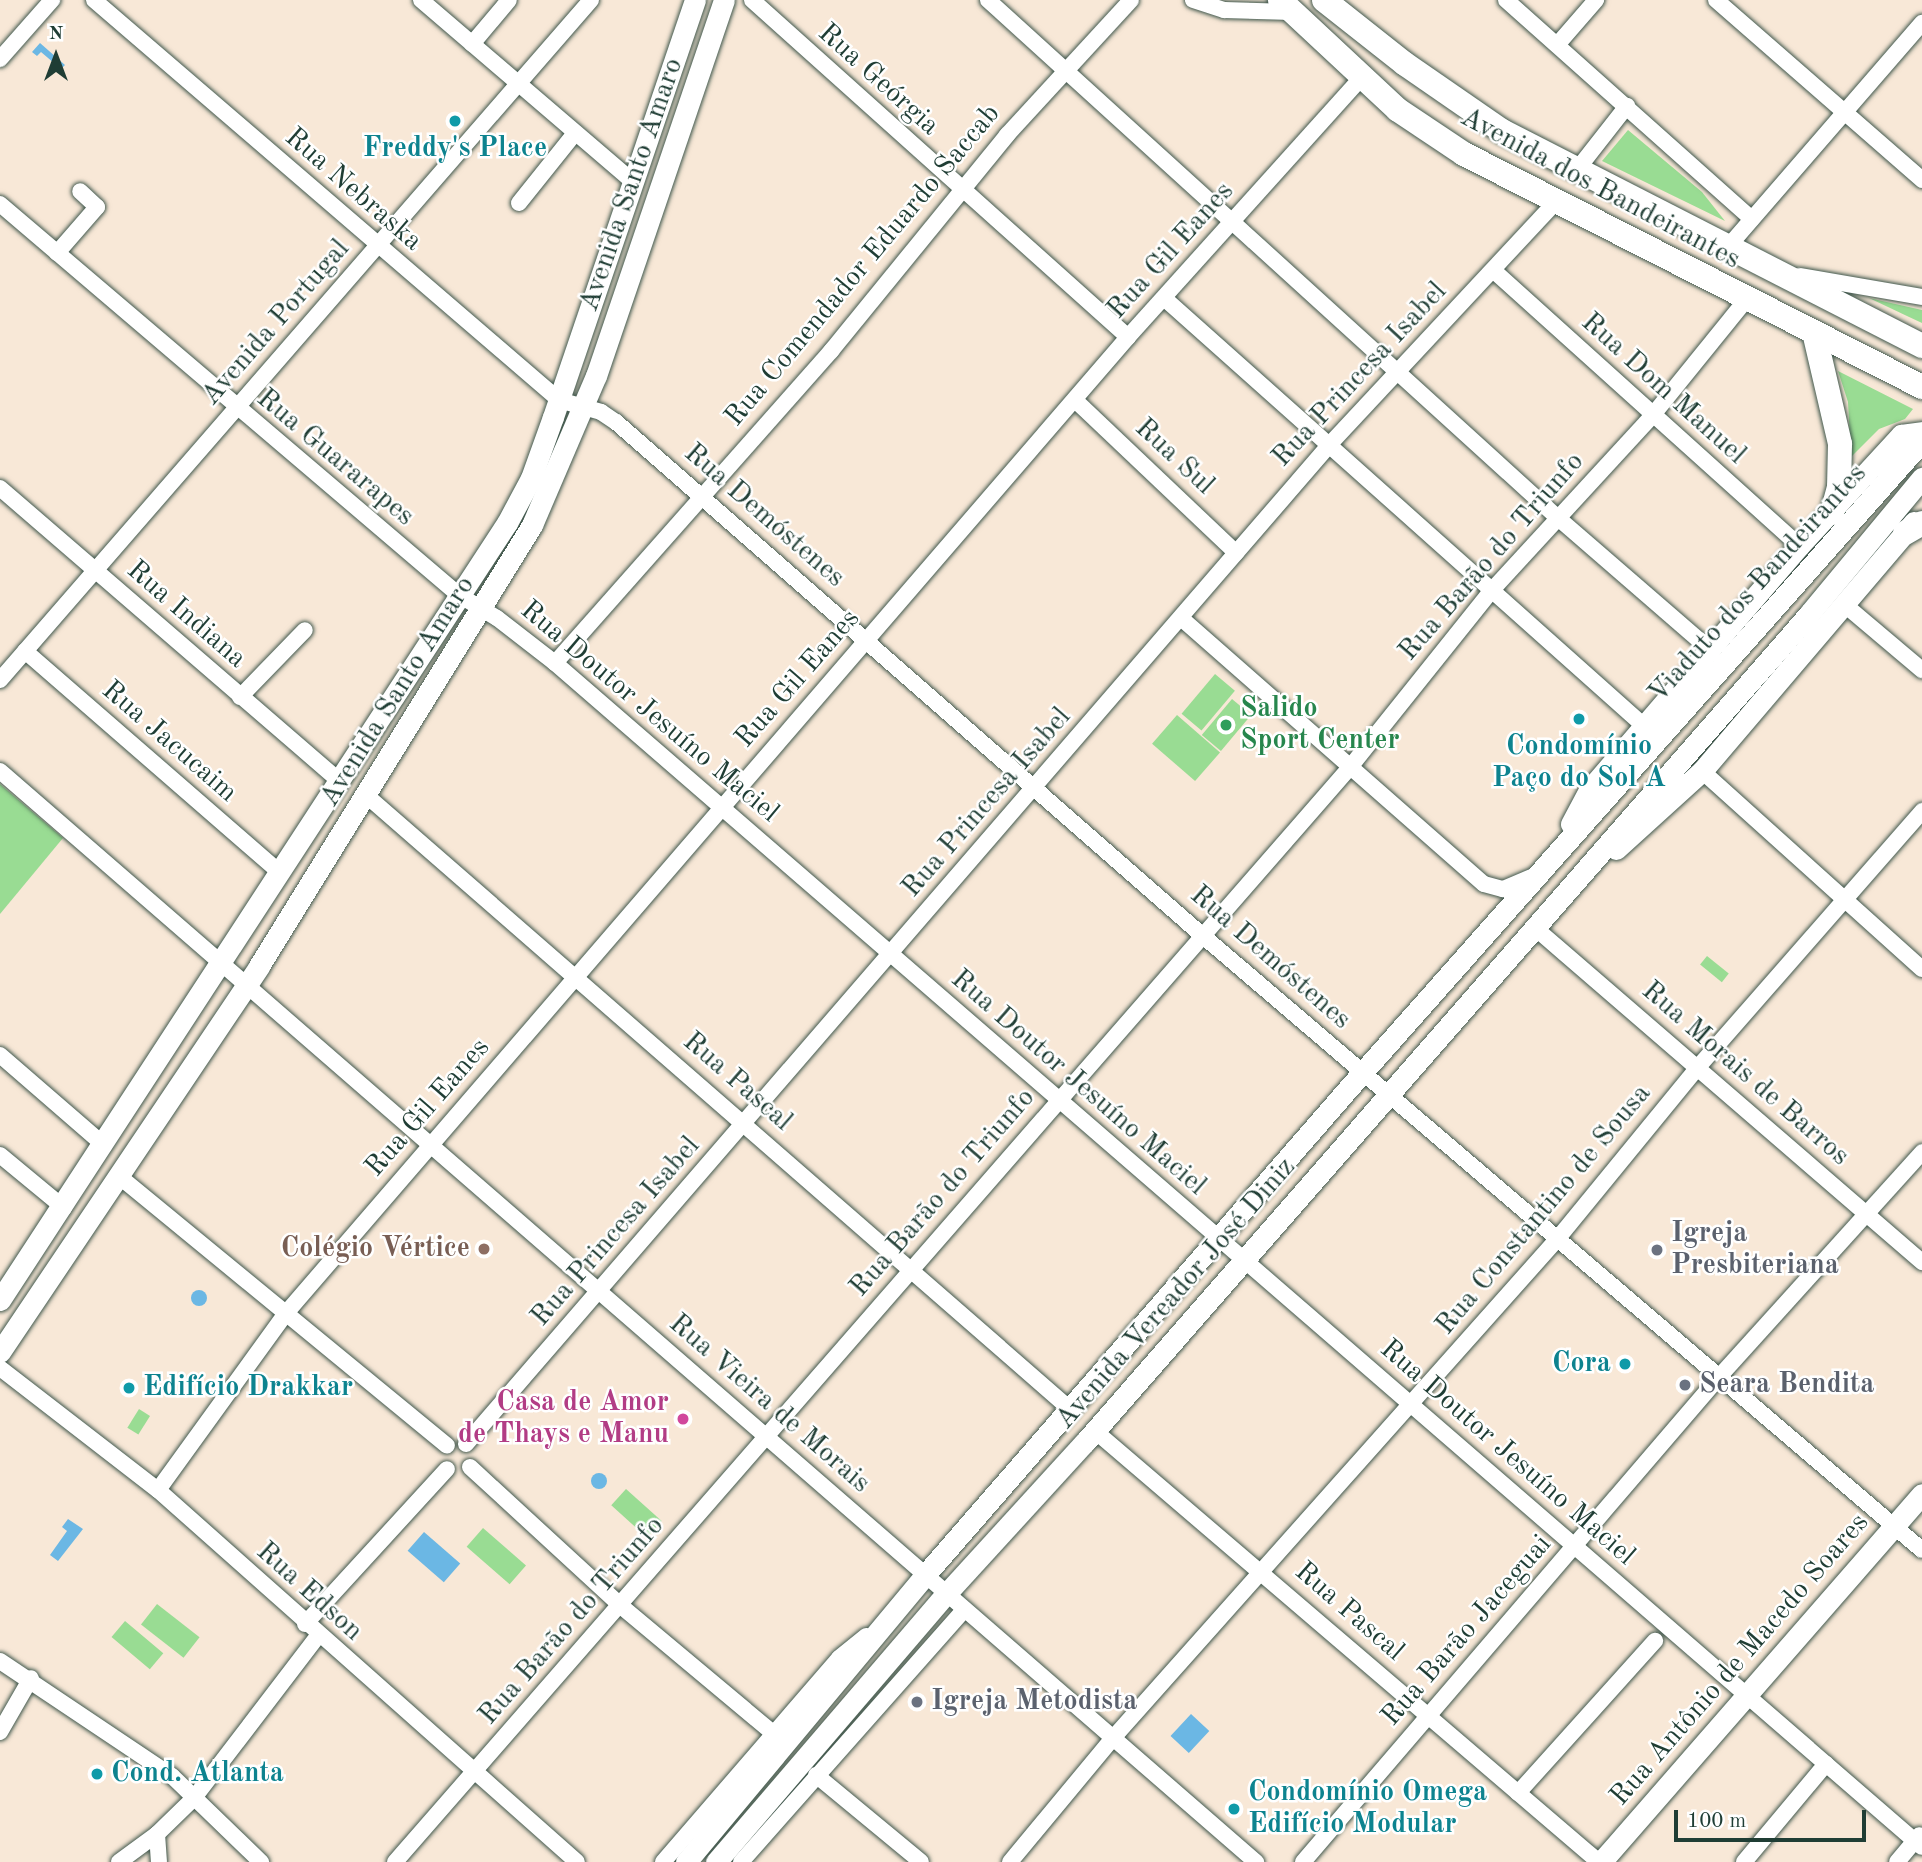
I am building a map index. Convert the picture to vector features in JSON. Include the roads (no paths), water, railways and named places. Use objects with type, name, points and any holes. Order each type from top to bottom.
[{"type":"highway","name":"Avenida dos Bandeirantes","points":[[1324,0],[1451,99],[1576,171],[1772,271],[1915,339]]},
{"type":"highway","name":"Avenida dos Bandeirantes","points":[[1286,6],[1362,78],[1430,133],[1555,202],[1922,387]]},
{"type":"highway","points":[[1814,332],[1840,444],[1839,487],[1832,513]]},
{"type":"main road","name":"Avenida Santo Amaro","points":[[0,1300],[64,1208],[278,871],[459,596],[531,478],[695,0]]},
{"type":"main road","name":"Avenida Santo Amaro","points":[[0,1352],[246,987],[490,599],[532,525],[584,407],[724,0]]},
{"type":"main road","points":[[1546,865],[1588,790],[1708,648],[1901,435],[1922,432]]},
{"type":"main road","name":"Viaduto dos Bandeirantes","points":[[1636,764],[1922,441]]},
{"type":"main road","name":"Viaduto dos Bandeirantes","points":[[1678,762],[1922,478]]},
{"type":"main road","points":[[1590,864],[1634,834],[1702,771],[1913,528],[1922,512]]},
{"type":"main road","name":"Avenida Vereador José Diniz","points":[[716,1862],[946,1594],[1095,1431],[1678,762]]},
{"type":"main road","name":"Avenida Vereador José Diniz","points":[[686,1862],[925,1575],[1363,1071],[1636,764]]},
{"type":"main road","name":"Rua Antônio de Macedo Soares","points":[[1600,1862],[1922,1494]]},
{"type":"street","points":[[0,59],[52,0]]},
{"type":"street","name":"Rua Nebraska","points":[[94,0],[559,400],[584,407]]},
{"type":"street","points":[[421,0],[632,181]]},
{"type":"street","points":[[472,44],[509,0]]},
{"type":"street","name":"Avenida Portugal","points":[[0,680],[591,0]]},
{"type":"street","name":"Rua Geórgia","points":[[752,0],[961,191],[1128,337]]},
{"type":"street","points":[[988,0],[1064,71],[1235,220],[1558,518],[1708,648]]},
{"type":"street","name":"Rua Comendador Eduardo Saccab","points":[[555,663],[831,351],[961,191],[1064,71],[1131,0]]},
{"type":"street","points":[[1193,0],[1224,10],[1286,6]]},
{"type":"street","points":[[1506,0],[1752,219]]},
{"type":"street","points":[[1557,45],[1596,0]]},
{"type":"street","points":[[1716,0],[1922,180]]},
{"type":"street","points":[[1727,248],[1922,23]]},
{"type":"street","name":"Rua Gil Eanes","points":[[158,1490],[287,1312],[429,1145],[578,977],[1128,337],[1362,78]]},
{"type":"street","points":[[1576,171],[1627,106]]},
{"type":"street","points":[[519,203],[575,133]]},
{"type":"street","points":[[58,253],[97,207],[80,191]]},
{"type":"street","name":"Rua Princesa Isabel","points":[[466,1444],[1037,788],[1330,444],[1555,202]]},
{"type":"street","name":"Rua Guararapes","points":[[0,204],[235,409],[459,596],[490,599]]},
{"type":"street","name":"Rua Dom Manuel","points":[[1493,270],[1798,546]]},
{"type":"street","name":"Avenida dos Bandeirantes","points":[[1772,271],[1922,297]]},
{"type":"street","points":[[1164,298],[1643,725]]},
{"type":"street","name":"Rua Barão do Triunfo","points":[[395,1862],[767,1438],[1057,1100],[1203,936],[1350,766],[1493,590],[1652,416],[1746,300]]},
{"type":"street","name":"Rua Sul","points":[[1075,400],[1236,552]]},
{"type":"street","name":"Rua Demóstenes","points":[[584,407],[609,416],[1203,936],[1559,1237],[1922,1550]]},
{"type":"street","name":"Rua Indiana","points":[[0,488],[338,780]]},
{"type":"street","name":"Rua Doutor Jesuíno Maciel","points":[[490,599],[555,663],[1057,1100],[1826,1764],[1920,1840]]},
{"type":"street","points":[[1845,606],[1922,670]]},
{"type":"street","points":[[1181,618],[1484,884],[1511,887],[1546,865]]},
{"type":"street","points":[[240,697],[305,630]]},
{"type":"street","name":"Rua Jacucaim","points":[[25,651],[278,871]]},
{"type":"street","name":"Rua Vieira de Morais","points":[[0,771],[246,987],[601,1290],[767,1438],[1256,1862]]},
{"type":"street","points":[[1702,771],[1922,970]]},
{"type":"street","name":"Rua Pascal","points":[[367,796],[578,977],[1070,1409]]},
{"type":"street","name":"Rua Constantino de Sousa","points":[[1010,1862],[1113,1738],[1412,1406],[1559,1237],[1699,1066],[1922,811]]},
{"type":"street","name":"Rua Morais de Barros","points":[[1534,927],[1699,1066],[1922,1262]]},
{"type":"street","points":[[0,1055],[104,1145]]},
{"type":"street","name":"Rua Barão Jaceguai","points":[[1303,1862],[1427,1714],[1576,1546],[1719,1377],[1922,1152]]},
{"type":"street","points":[[0,1155],[64,1208]]},
{"type":"street","points":[[120,1177],[447,1446],[466,1444],[473,1457],[470,1467],[461,1473],[447,1469],[442,1460],[447,1446]]},
{"type":"street","name":"Rua Edson","points":[[0,1367],[158,1490],[318,1636],[577,1862]]},
{"type":"street","name":"Rua Pascal","points":[[1095,1431],[1263,1571],[1600,1862]]},
{"type":"street","points":[[470,1467],[621,1606],[774,1734]]},
{"type":"street","points":[[305,1624],[447,1469]]},
{"type":"street","points":[[741,1862],[964,1610]]},
{"type":"street","name":"Avenida Vereador José Diniz","points":[[663,1862],[839,1658],[888,1620]]},
{"type":"street","points":[[119,1862],[157,1834],[194,1798],[318,1636]]},
{"type":"street","points":[[1518,1793],[1655,1641]]},
{"type":"street","points":[[0,1661],[31,1678],[172,1776],[261,1862]]},
{"type":"street","points":[[0,1732],[31,1678]]},
{"type":"street","points":[[1744,1862],[1826,1764]]},
{"type":"street","points":[[816,1775],[922,1862]]},
{"type":"street","points":[[157,1834],[159,1862]]},
{"type":"street","points":[[1897,1862],[1920,1840]]},
{"type":"water","points":[[40,43],[65,65],[61,69],[41,52],[37,56],[32,52]]},
{"type":"water","points":[[199,1290],[205,1292],[205,1304],[199,1306],[193,1304],[191,1298],[193,1292]]},
{"type":"water","points":[[599,1473],[607,1481],[599,1489],[591,1481]]},
{"type":"water","points":[[68,1519],[83,1529],[58,1561],[50,1555],[67,1531],[62,1527]]},
{"type":"water","points":[[424,1532],[460,1563],[444,1582],[408,1551]]},
{"type":"water","points":[[1191,1714],[1209,1731],[1189,1753],[1171,1736]]},
{"type":"place","name":"Freddy's Place","points":[[455,121]]},
{"type":"place","name":"Condomínio Paço do Sol A","points":[[1579,719]]},
{"type":"place","name":"Salido Sport Center","points":[[1226,725]]},
{"type":"place","name":"Colégio Vértice","points":[[484,1249]]},
{"type":"place","name":"Igreja Presbiteriana","points":[[1657,1250]]},
{"type":"place","name":"Cora","points":[[1625,1364]]},
{"type":"place","name":"Seara Bendita","points":[[1685,1385]]},
{"type":"place","name":"Edifício Drakkar","points":[[129,1388]]},
{"type":"place","name":"Casa de Amor de Thays e Manu","points":[[683,1419]]},
{"type":"place","name":"Igreja Metodista","points":[[917,1702]]},
{"type":"place","name":"Cond. Atlanta","points":[[97,1774]]},
{"type":"place","name":"Condomínio Omega Edifício Modular","points":[[1234,1809]]}]
